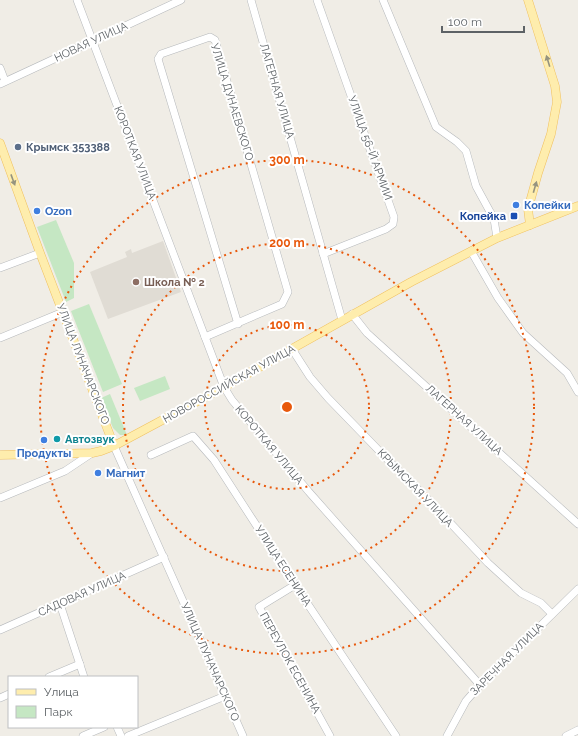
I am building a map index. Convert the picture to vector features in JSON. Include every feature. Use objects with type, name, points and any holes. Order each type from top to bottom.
[{"type":"main road","points":[[528,0],[555,86],[557,102],[552,134],[528,209],[530,224]]},
{"type":"main road","name":"УЛИЦА ЛУНАЧАРСКОГО","points":[[0,143],[2,156],[114,446]]},
{"type":"main road","name":"НОВОРОССИЙСКАЯ УЛИЦА","points":[[92,453],[114,446],[224,387],[352,314],[471,251],[530,224],[578,206]]},
{"type":"main road","points":[[0,455],[92,453]]},
{"type":"street","name":"КОРОТКАЯ УЛИЦА","points":[[77,0],[224,387],[232,400],[309,492],[480,684]]},
{"type":"street","name":"НОВАЯ УЛИЦА","points":[[2,83],[181,0]]},
{"type":"street","name":"ЛАГЕРНАЯ УЛИЦА","points":[[251,0],[342,320]]},
{"type":"street","name":"УЛИЦА 56-Й АРМИИ","points":[[317,0],[394,217],[393,224],[386,229],[323,254]]},
{"type":"street","points":[[383,0],[436,127],[457,142],[466,151],[476,186],[494,219],[497,238]]},
{"type":"street","name":"УЛИЦА ДУНАЕВСКОГО","points":[[210,37],[215,40],[288,292],[282,304],[238,324],[158,59],[161,54],[210,37]]},
{"type":"street","points":[[0,68],[2,83]]},
{"type":"street","points":[[471,251],[498,298],[523,333],[567,373],[578,392]]},
{"type":"street","points":[[0,268],[40,253]]},
{"type":"street","points":[[0,338],[63,312]]},
{"type":"street","name":"ЛАГЕРНАЯ УЛИЦА","points":[[352,314],[367,334],[578,524]]},
{"type":"street","points":[[205,337],[238,324]]},
{"type":"street","name":"КРЫМСКАЯ УЛИЦА","points":[[292,349],[310,377],[328,398],[424,495],[488,563],[521,593],[541,603],[552,614]]},
{"type":"street","name":"УЛИЦА ЕСЕНИНА","points":[[150,455],[193,436],[214,460],[396,736]]},
{"type":"street","name":"УЛИЦА ЛУНАЧАРСКОГО","points":[[114,446],[243,736]]},
{"type":"street","name":"НОВОРОССИЙСКАЯ УЛИЦА","points":[[0,498],[66,471],[92,453]]},
{"type":"street","name":"САДОВАЯ УЛИЦА","points":[[0,630],[164,557]]},
{"type":"street","name":"ПЕРЕУЛОК ЕСЕНИНА","points":[[296,585],[259,606],[330,736]]},
{"type":"street","name":"ЗАРЕЧНАЯ УЛИЦА","points":[[447,736],[466,701],[480,684],[578,589]]},
{"type":"street","points":[[60,604],[84,676]]},
{"type":"street","points":[[51,676],[80,664]]},
{"type":"street","points":[[128,736],[225,696]]},
{"type":"street","points":[[83,736],[100,728]]},
{"type":"street","points":[[566,736],[578,730]]},
{"type":"shaded area","name":"Школа № 2","points":[[163,241],[181,292],[108,319],[90,272],[127,257],[125,252],[131,249],[132,253]]},
{"type":"green space","points":[[56,220],[74,263],[74,298],[66,302],[37,227]]},
{"type":"green space","points":[[89,304],[122,384],[103,392],[71,311]]},
{"type":"green space","points":[[165,376],[170,389],[140,401],[134,388]]},
{"type":"green space","points":[[110,394],[127,435],[120,435],[113,428],[101,398]]},
{"type":"place","name":"Крымск 353388","points":[[18,147]]},
{"type":"place","name":"Копейки","points":[[516,205]]},
{"type":"place","name":"Ozon","points":[[37,211]]},
{"type":"place","name":"Копейка","points":[[514,216]]},
{"type":"place","name":"Школа № 2","points":[[136,282]]},
{"type":"place","name":"Автозвук","points":[[57,439]]},
{"type":"place","name":"Продукты","points":[[44,440]]},
{"type":"place","name":"Магнит","points":[[98,473]]}]
